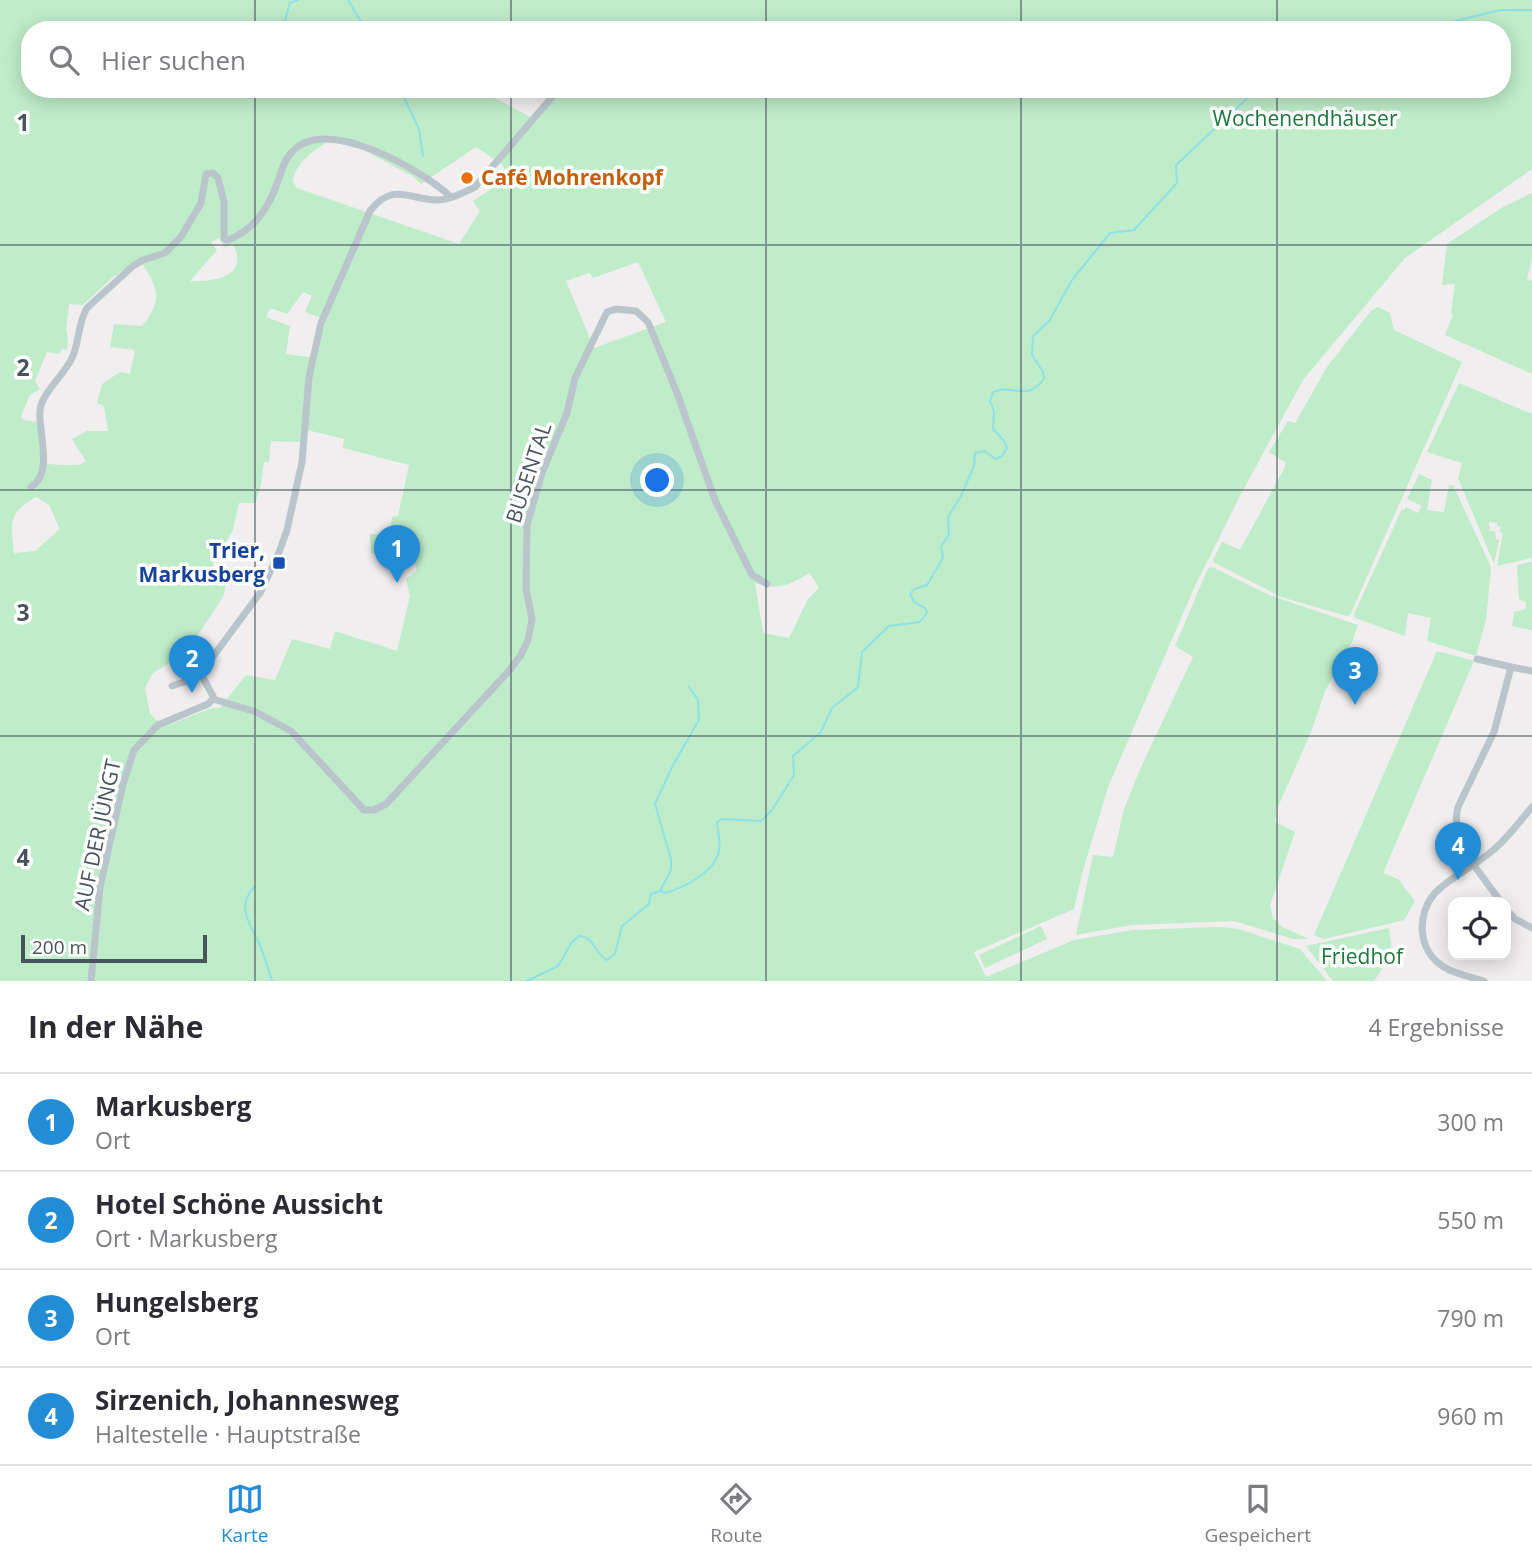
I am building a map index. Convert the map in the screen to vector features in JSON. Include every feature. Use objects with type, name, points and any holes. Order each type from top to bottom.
[{"type":"street","points":[[172,686],[202,676],[206,666],[260,593],[278,555],[287,530],[302,462],[309,377],[321,323],[366,218],[375,205],[399,193],[438,200],[475,187],[551,98]]},
{"type":"street","points":[[31,487],[38,483],[41,477],[43,444],[40,407],[72,358],[82,316],[87,308],[133,266],[165,253],[181,237],[201,203],[206,174],[212,173],[218,178],[224,202],[224,236],[228,240],[261,217],[270,202],[284,162],[292,151],[299,145],[320,138],[354,142],[440,186],[451,197]]},
{"type":"street","name":"BUSENTAL","points":[[213,699],[256,712],[290,731],[332,774],[358,807],[369,811],[386,804],[521,656],[528,640],[532,619],[526,589],[527,525],[575,378],[607,312],[616,309],[636,311],[648,322],[677,393],[715,500],[752,575],[767,584]]},
{"type":"street","points":[[1478,659],[1532,671]]},
{"type":"street","points":[[1498,897],[1461,844],[1455,819],[1458,807],[1494,732],[1511,667]]},
{"type":"street","points":[[202,676],[213,699]]},
{"type":"street","name":"AUF DER JÜNGT","points":[[91,981],[100,887],[123,784],[134,750],[158,725],[208,704],[213,699]]},
{"type":"street","points":[[1484,981],[1444,967],[1435,960],[1427,948],[1421,921],[1428,902],[1438,890],[1475,864],[1511,833],[1532,807]]},
{"type":"street","points":[[1511,915],[1532,928]]},
{"type":"green space","name":"Wochenendhäuser","points":[[0,0],[1532,0],[1532,169],[1405,258],[1303,380],[1195,586],[1108,787],[1074,909],[974,952],[986,977],[1074,940],[1133,930],[1221,927],[1238,929],[1300,949],[1327,981],[0,981]],"holes":[[[327,142],[358,147],[414,177],[421,184],[476,147],[507,171],[501,177],[501,182],[473,201],[480,211],[459,244],[297,188],[293,182],[297,169]],[[219,238],[225,247],[233,244],[237,263],[227,275],[190,281],[217,250],[211,242]],[[139,260],[151,277],[156,293],[153,308],[142,326],[114,324],[110,347],[135,350],[130,374],[120,372],[102,384],[97,403],[104,406],[108,431],[87,431],[72,439],[86,461],[79,465],[42,463],[37,422],[24,420],[21,416],[30,395],[40,389],[35,381],[47,352],[60,354],[61,349],[67,350],[69,304],[83,305],[112,278]],[[638,262],[666,322],[594,348],[566,281],[590,273],[593,278]],[[303,292],[312,296],[305,312],[326,320],[315,358],[286,354],[290,326],[266,317],[270,308],[287,314]],[[303,429],[344,439],[343,448],[409,465],[398,516],[392,517],[391,527],[400,528],[398,537],[370,534],[371,553],[412,558],[417,570],[406,579],[410,596],[397,651],[335,631],[330,649],[292,639],[275,680],[246,675],[220,708],[212,708],[171,724],[156,720],[150,713],[145,688],[153,673],[186,653],[223,597],[227,579],[213,571],[213,563],[233,530],[239,503],[255,503],[264,462],[269,462],[271,441],[302,442]],[[36,497],[49,505],[60,529],[35,551],[14,553],[13,519]],[[810,573],[819,588],[808,599],[789,638],[763,633],[755,583],[778,586],[789,584]]]},
{"type":"green space","points":[[1532,193],[1532,258],[1527,279],[1532,281],[1532,374],[1445,335],[1453,315],[1451,313],[1455,284],[1442,285],[1447,244],[1503,207]]},
{"type":"green space","points":[[1378,307],[1390,313],[1394,330],[1462,362],[1350,615],[1347,616],[1281,597],[1213,560],[1222,542],[1240,550],[1285,467],[1285,462],[1269,452],[1288,421],[1295,423],[1327,367],[1371,311]]},
{"type":"green space","points":[[1459,383],[1532,414],[1532,558],[1497,566],[1503,533],[1497,523],[1489,522],[1490,531],[1495,531],[1496,539],[1499,540],[1494,564],[1458,478],[1462,463],[1427,452]]},
{"type":"green space","points":[[1419,474],[1432,480],[1427,510],[1444,512],[1449,485],[1453,485],[1491,567],[1486,620],[1476,656],[1427,641],[1431,618],[1408,613],[1405,636],[1355,618],[1354,614],[1402,509],[1406,507],[1418,513],[1422,506],[1407,499]]},
{"type":"green space","points":[[1532,562],[1532,630],[1512,626],[1514,612],[1526,609],[1526,602],[1519,599],[1517,565]]},
{"type":"green space","points":[[1212,567],[1269,595],[1358,625],[1352,642],[1325,691],[1311,732],[1277,809],[1275,822],[1295,832],[1270,905],[1273,918],[1282,927],[1309,939],[1293,939],[1234,921],[1132,925],[1076,935],[1093,855],[1113,857],[1124,809],[1193,657],[1175,646],[1208,568]]},
{"type":"green space","points":[[1437,651],[1474,661],[1383,873],[1398,879],[1415,901],[1404,920],[1324,939],[1314,935]]},
{"type":"green space","points":[[1041,926],[1047,939],[985,968],[979,955]]},
{"type":"green space","name":"Friedhof","points":[[1389,928],[1392,953],[1374,981],[1333,981],[1306,946]]},
{"type":"waterway","points":[[285,21],[290,3],[298,0]]},
{"type":"waterway","points":[[348,0],[361,21]]},
{"type":"waterway","points":[[1455,21],[1500,10],[1532,10]]},
{"type":"waterway","points":[[404,98],[419,129],[423,156]]},
{"type":"waterway","points":[[527,981],[558,966],[572,942],[579,936],[588,939],[607,960],[615,954],[622,926],[649,904],[651,894],[660,891],[666,893],[688,884],[702,875],[713,863],[719,849],[717,823],[721,819],[761,821],[772,810],[794,775],[793,756],[821,732],[832,708],[858,687],[862,652],[889,626],[920,622],[927,613],[925,608],[914,602],[910,594],[914,589],[927,585],[943,558],[941,547],[949,534],[948,517],[974,466],[975,453],[984,451],[996,459],[1002,456],[1007,448],[993,429],[994,411],[990,401],[993,392],[1031,390],[1044,379],[1043,372],[1032,355],[1033,336],[1050,320],[1072,280],[1110,233],[1134,230],[1177,183],[1176,165],[1247,98]]},
{"type":"waterway","points":[[660,891],[671,870],[671,859],[655,804],[672,767],[699,720],[698,700],[689,687]]},
{"type":"waterway","points":[[254,887],[246,902],[246,915],[272,981]]},
{"type":"place","name":"Café Mohrenkopf","points":[[467,178]]},
{"type":"place","name":"Trier, Markusberg","points":[[279,563]]},
{"type":"place","name":"Markusberg","points":[[397,583]]},
{"type":"place","name":"Hotel Schöne Aussicht","points":[[192,693]]},
{"type":"place","name":"Hungelsberg","points":[[1355,705]]},
{"type":"place","name":"Sirzenich, Johannesweg","points":[[1458,880]]}]
